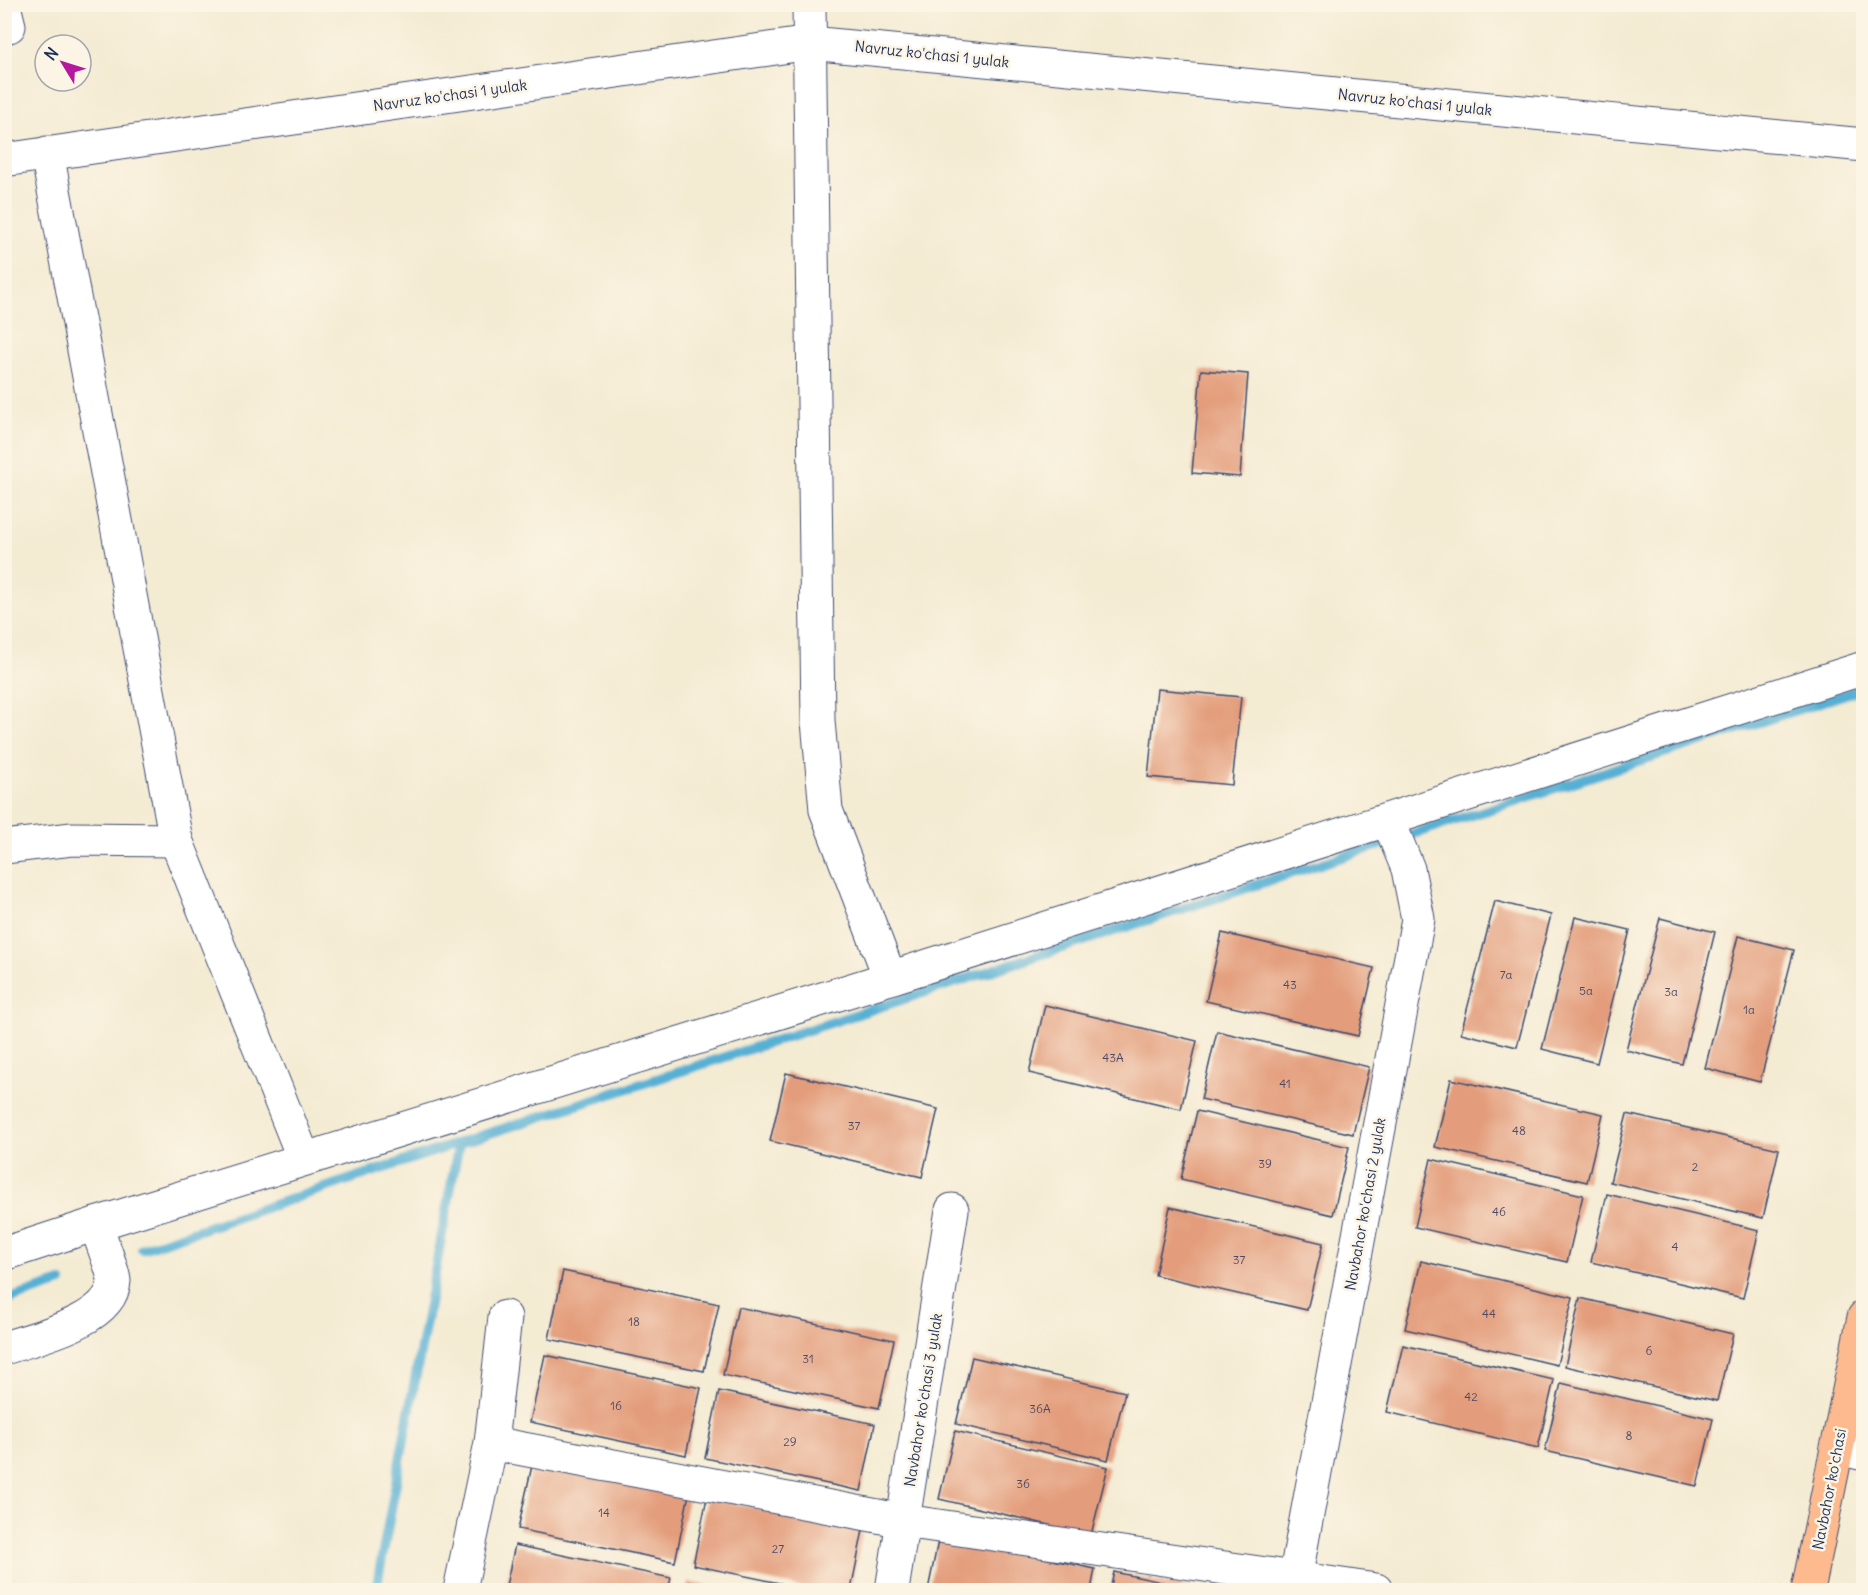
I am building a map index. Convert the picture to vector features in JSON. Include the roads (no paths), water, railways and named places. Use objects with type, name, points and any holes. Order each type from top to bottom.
[{"type":"main road","name":"Navbahor ko'chasi","points":[[1809,1590],[1850,1451],[1863,1317]]},
{"type":"street","points":[[809,4],[819,732],[826,810],[890,978]]},
{"type":"street","name":"Navruz ko'chasi 1 yulak","points":[[4,160],[810,43],[1863,145]]},
{"type":"street","points":[[47,153],[176,840],[304,1159]]},
{"type":"street","points":[[4,1254],[890,978],[1392,828],[1863,668]]},
{"type":"street","name":"Navbahor ko'chasi 2 yulak","points":[[1294,1584],[1418,919],[1408,869],[1392,828]]},
{"type":"street","points":[[4,847],[72,839],[176,840]]},
{"type":"street","name":"Navbahor ko'chasi 3 yulak","points":[[892,1590],[952,1210]]},
{"type":"street","points":[[4,1348],[91,1316],[106,1301],[114,1281],[96,1224]]},
{"type":"street","points":[[460,1590],[491,1443],[505,1317]]},
{"type":"street","points":[[491,1443],[904,1521],[1294,1584],[1376,1590]]},
{"type":"waterway","points":[[142,1249],[459,1143],[1864,688]]},
{"type":"waterway","points":[[376,1590],[459,1143]]},
{"type":"waterway","points":[[4,1301],[61,1282]]}]
